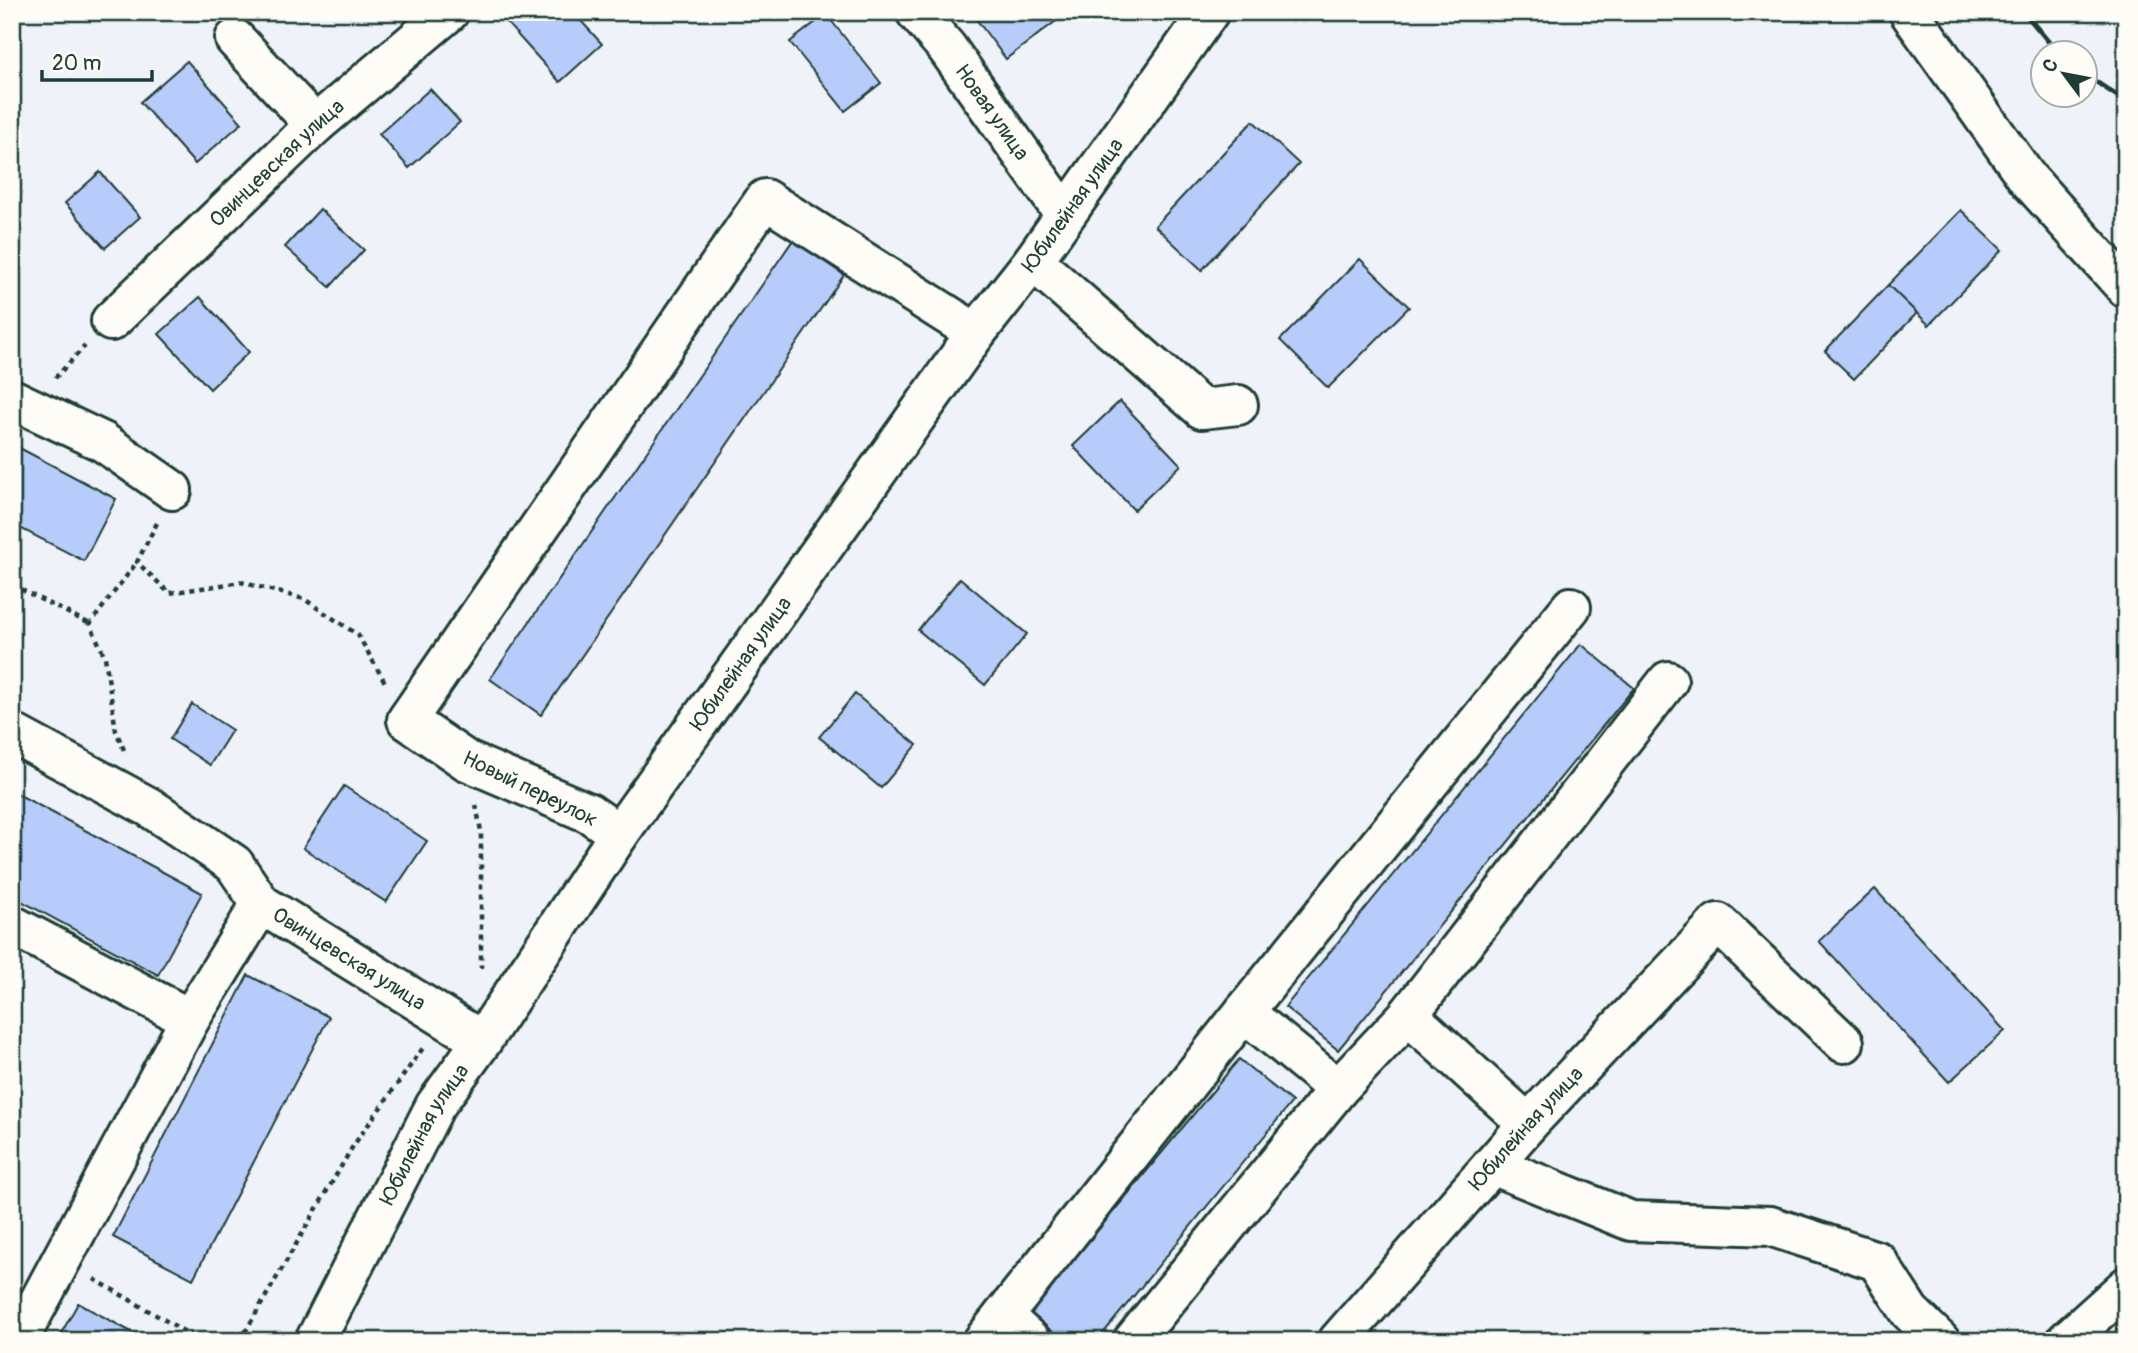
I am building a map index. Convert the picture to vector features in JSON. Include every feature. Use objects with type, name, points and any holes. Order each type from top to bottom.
[{"type":"street","name":"Овинцевская улица","points":[[111,321],[315,125],[449,12]]},
{"type":"street","name":"Новая улица","points":[[916,12],[947,48],[1065,215]]},
{"type":"street","name":"Юбилейная улица","points":[[315,1341],[435,1107],[619,834],[976,333],[1033,261],[1209,12]]},
{"type":"street","points":[[1909,12],[2026,178],[2126,288]]},
{"type":"street","points":[[235,40],[315,125]]},
{"type":"street","points":[[407,720],[765,200],[976,333]]},
{"type":"street","points":[[1033,261],[1202,409],[1238,405]]},
{"type":"street","points":[[12,399],[103,442],[172,490]]},
{"type":"street","points":[[1006,1333],[1244,1012],[1571,607]]},
{"type":"street","points":[[1133,1341],[1338,1089],[1408,1015],[1668,681]]},
{"type":"street","name":"Новый переулок","points":[[407,720],[467,761],[589,813],[619,834]]},
{"type":"street","name":"Овинцевская улица","points":[[12,733],[149,807],[234,864],[261,904],[482,1041]]},
{"type":"street","points":[[18,1341],[190,1019],[261,904]]},
{"type":"street","name":"Юбилейная улица","points":[[1338,1341],[1528,1124],[1718,923],[1844,1043]]},
{"type":"street","points":[[12,925],[190,1019]]},
{"type":"street","points":[[1244,1012],[1338,1089]]},
{"type":"street","points":[[1408,1015],[1528,1124]]},
{"type":"street","points":[[1492,1165],[1632,1221],[1770,1226],[1877,1261],[1910,1312],[1940,1341]]},
{"type":"street","points":[[2066,1341],[2126,1287]]},
{"type":"path","points":[[90,624],[137,562],[172,490]]},
{"type":"path","points":[[137,562],[169,593],[241,582],[304,599],[358,635],[407,720]]},
{"type":"path","points":[[12,585],[90,624],[105,657],[116,731],[149,807]]},
{"type":"path","points":[[467,761],[481,831],[481,968]]},
{"type":"path","points":[[60,1260],[201,1341]]},
{"type":"building","points":[[514,12],[573,12],[602,44],[560,82],[505,21]]},
{"type":"building","points":[[984,12],[1049,12],[1056,21],[1006,59],[976,19]]},
{"type":"building","points":[[826,14],[881,83],[845,111],[790,42]]},
{"type":"building","points":[[187,61],[242,123],[195,164],[140,102]]},
{"type":"building","points":[[430,89],[460,122],[409,168],[379,134]]},
{"type":"building","points":[[1253,121],[1299,164],[1202,270],[1155,226]]},
{"type":"building","points":[[100,172],[140,217],[105,248],[65,203]]},
{"type":"building","points":[[320,209],[364,250],[330,287],[285,247]]},
{"type":"building","points":[[1961,210],[2002,250],[1929,325],[1888,285]]},
{"type":"building","points":[[793,240],[844,275],[541,715],[490,679]]},
{"type":"building","points":[[1360,259],[1409,307],[1328,388],[1280,340]]},
{"type":"building","points":[[1888,285],[1917,313],[1854,379],[1825,351]]},
{"type":"building","points":[[200,297],[249,352],[210,389],[159,334]]},
{"type":"building","points":[[1120,401],[1181,465],[1134,510],[1073,446]]},
{"type":"building","points":[[12,444],[116,499],[84,561],[12,524]]},
{"type":"building","points":[[960,578],[1027,634],[985,685],[918,630]]},
{"type":"building","points":[[1581,644],[1634,688],[1338,1050],[1285,1007]]},
{"type":"building","points":[[855,694],[917,745],[881,788],[819,737]]},
{"type":"building","points":[[192,704],[232,730],[210,765],[170,739]]},
{"type":"building","points":[[344,786],[427,841],[386,902],[303,848]]},
{"type":"building","points":[[12,791],[202,893],[158,975],[12,896]]},
{"type":"building","points":[[1875,889],[2005,1031],[1949,1082],[1819,941]]},
{"type":"building","points":[[248,975],[329,1017],[193,1279],[113,1237]]},
{"type":"building","points":[[1239,1059],[1292,1102],[1097,1341],[1064,1341],[1030,1313]]},
{"type":"building","points":[[78,1303],[148,1341],[57,1341]]},
{"type":"building","points":[[2119,1332],[2126,1341],[2111,1341]]},
{"type":"railway","points":[[2024,12],[2045,38]]},
{"type":"railway","points":[[2100,84],[2126,102]]}]
